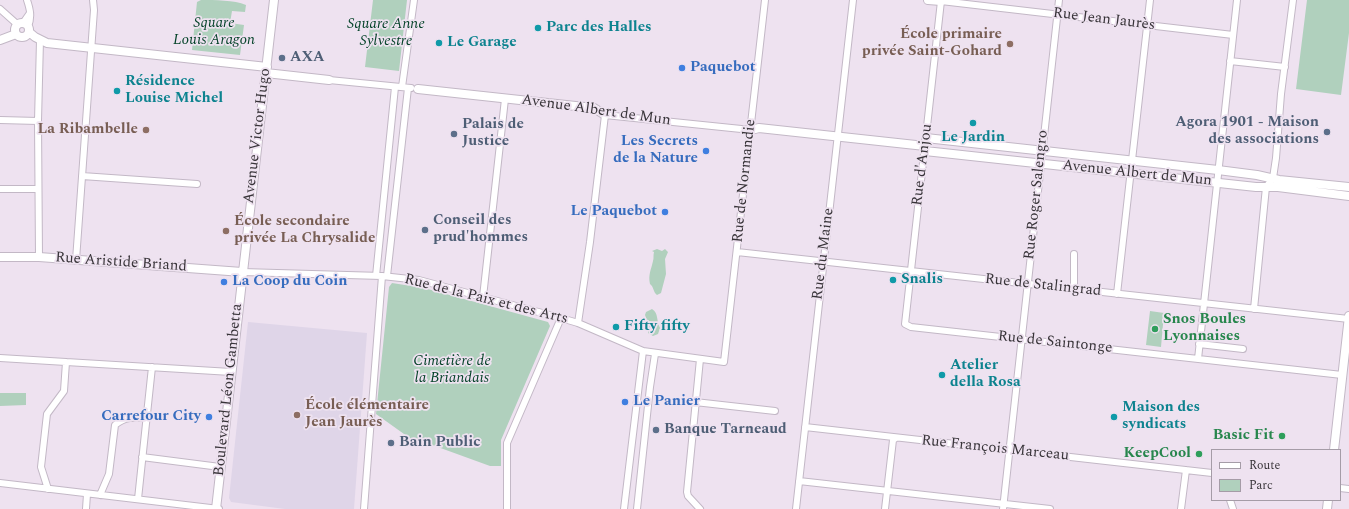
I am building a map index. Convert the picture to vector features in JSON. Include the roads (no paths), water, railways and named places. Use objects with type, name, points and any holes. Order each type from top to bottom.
[{"type":"street","points":[[16,34],[16,29],[25,27],[31,20],[27,0]]},
{"type":"street","points":[[76,260],[94,10],[93,0]]},
{"type":"street","name":"Avenue Victor Hugo","points":[[242,272],[274,0]]},
{"type":"street","points":[[382,276],[414,0]]},
{"type":"street","name":"Rue de Normandie","points":[[724,362],[765,0]]},
{"type":"street","name":"Rue du Maine","points":[[796,509],[853,0]]},
{"type":"street","name":"Rue Jean Jaurès","points":[[928,0],[1233,35]]},
{"type":"street","name":"Rue Roger Salengro","points":[[1003,506],[1059,0]]},
{"type":"street","points":[[1118,294],[1150,0]]},
{"type":"street","points":[[1198,359],[1237,0]]},
{"type":"street","points":[[1254,309],[1266,187],[1273,178],[1293,0]]},
{"type":"street","name":"Rue d'Anjou","points":[[911,327],[905,324],[914,272],[925,145],[941,1]]},
{"type":"street","points":[[0,9],[40,40],[38,121],[39,257]]},
{"type":"street","points":[[16,34],[22,38],[27,36],[25,27]]},
{"type":"street","points":[[0,40],[16,34]]},
{"type":"street","name":"Avenue Albert de Mun","points":[[40,40],[47,43],[266,70],[329,80],[594,108],[605,115],[699,126],[751,130],[759,128],[925,145],[1042,151],[1218,170],[1279,180],[1349,187]]},
{"type":"street","points":[[1230,60],[1285,67]]},
{"type":"street","points":[[364,509],[395,87]]},
{"type":"street","points":[[483,297],[505,99]]},
{"type":"street","points":[[578,323],[590,242],[605,115]]},
{"type":"street","points":[[0,120],[38,121]]},
{"type":"street","name":"Avenue Albert de Mun","points":[[925,145],[1041,164],[1216,183],[1278,187],[1349,196]]},
{"type":"street","points":[[82,176],[197,184]]},
{"type":"street","points":[[0,189],[38,189]]},
{"type":"street","name":"Rue de Stalingrad","points":[[737,252],[1203,304],[1349,318]]},
{"type":"street","points":[[1074,254],[1074,290]]},
{"type":"street","name":"Rue Aristide Briand","points":[[0,257],[39,257],[242,272]]},
{"type":"street","name":"Rue de la Paix et des Arts","points":[[242,272],[382,276],[420,280],[578,323],[643,351],[655,354],[724,362]]},
{"type":"street","name":"Boulevard Léon Gambetta","points":[[216,509],[242,272]]},
{"type":"street","points":[[507,509],[507,443],[561,318]]},
{"type":"street","points":[[1334,449],[1349,318]]},
{"type":"street","name":"Rue de Saintonge","points":[[911,327],[1342,375]]},
{"type":"street","points":[[1199,344],[1243,349]]},
{"type":"street","points":[[624,509],[643,351]]},
{"type":"street","points":[[637,509],[650,386],[655,354]]},
{"type":"street","points":[[0,358],[231,372]]},
{"type":"street","points":[[700,359],[687,492],[688,496],[700,509]]},
{"type":"street","points":[[48,489],[41,468],[47,414],[64,391],[66,362]]},
{"type":"street","points":[[138,500],[152,367]]},
{"type":"street","points":[[696,402],[775,411]]},
{"type":"street","points":[[100,495],[109,474],[115,425],[122,419],[130,417],[146,418]]},
{"type":"street","name":"Rue François Marceau","points":[[805,427],[1211,473]]},
{"type":"street","points":[[885,509],[890,491],[894,440],[896,438]]},
{"type":"street","points":[[142,457],[220,467]]},
{"type":"street","points":[[1182,509],[1186,470]]},
{"type":"street","points":[[799,481],[1003,506],[1050,509]]},
{"type":"street","points":[[0,483],[219,509]]},
{"type":"street","points":[[86,509],[88,494]]},
{"type":"place","name":"Parc des Halles","points":[[538,28]]},
{"type":"place","name":"Le Garage","points":[[439,43]]},
{"type":"place","name":"École primaire privée Saint-Gohard","points":[[1010,44]]},
{"type":"place","name":"AXA","points":[[282,58]]},
{"type":"place","name":"Paquebot","points":[[682,68]]},
{"type":"place","name":"Résidence Louise Michel","points":[[117,91]]},
{"type":"place","name":"Le Jardin","points":[[973,123]]},
{"type":"place","name":"La Ribambelle","points":[[146,130]]},
{"type":"place","name":"Agora 1901 - Maison des associations","points":[[1327,132]]},
{"type":"place","name":"Palais de Justice","points":[[454,134]]},
{"type":"place","name":"Les Secrets de la Nature","points":[[706,151]]},
{"type":"place","name":"Le Paquebot","points":[[665,212]]},
{"type":"place","name":"Conseil des prud'hommes","points":[[425,230]]},
{"type":"place","name":"École secondaire privée La Chrysalide","points":[[226,231]]},
{"type":"place","name":"Snalis","points":[[893,280]]},
{"type":"place","name":"La Coop du Coin","points":[[224,282]]},
{"type":"place","name":"Fifty fifty","points":[[616,327]]},
{"type":"place","name":"Snos Boules Lyonnaises","points":[[1155,329]]},
{"type":"place","name":"Atelier della Rosa","points":[[942,375]]},
{"type":"place","name":"Le Panier","points":[[625,402]]},
{"type":"place","name":"École élémentaire Jean Jaurès","points":[[297,415]]},
{"type":"place","name":"Carrefour City","points":[[209,417]]},
{"type":"place","name":"Maison des syndicats","points":[[1114,417]]},
{"type":"place","name":"Banque Tarneaud","points":[[656,430]]},
{"type":"place","name":"Basic Fit","points":[[1282,436]]},
{"type":"place","name":"Bain Public","points":[[391,443]]},
{"type":"place","name":"KeepCool","points":[[1199,454]]},
{"type":"park label","name":"Square Louis Aragon","points":[[214,32]]},
{"type":"park label","name":"Square Anne Sylvestre","points":[[386,34]]},
{"type":"park label","name":"Cimetière de la Briandais","points":[[452,370]]}]
